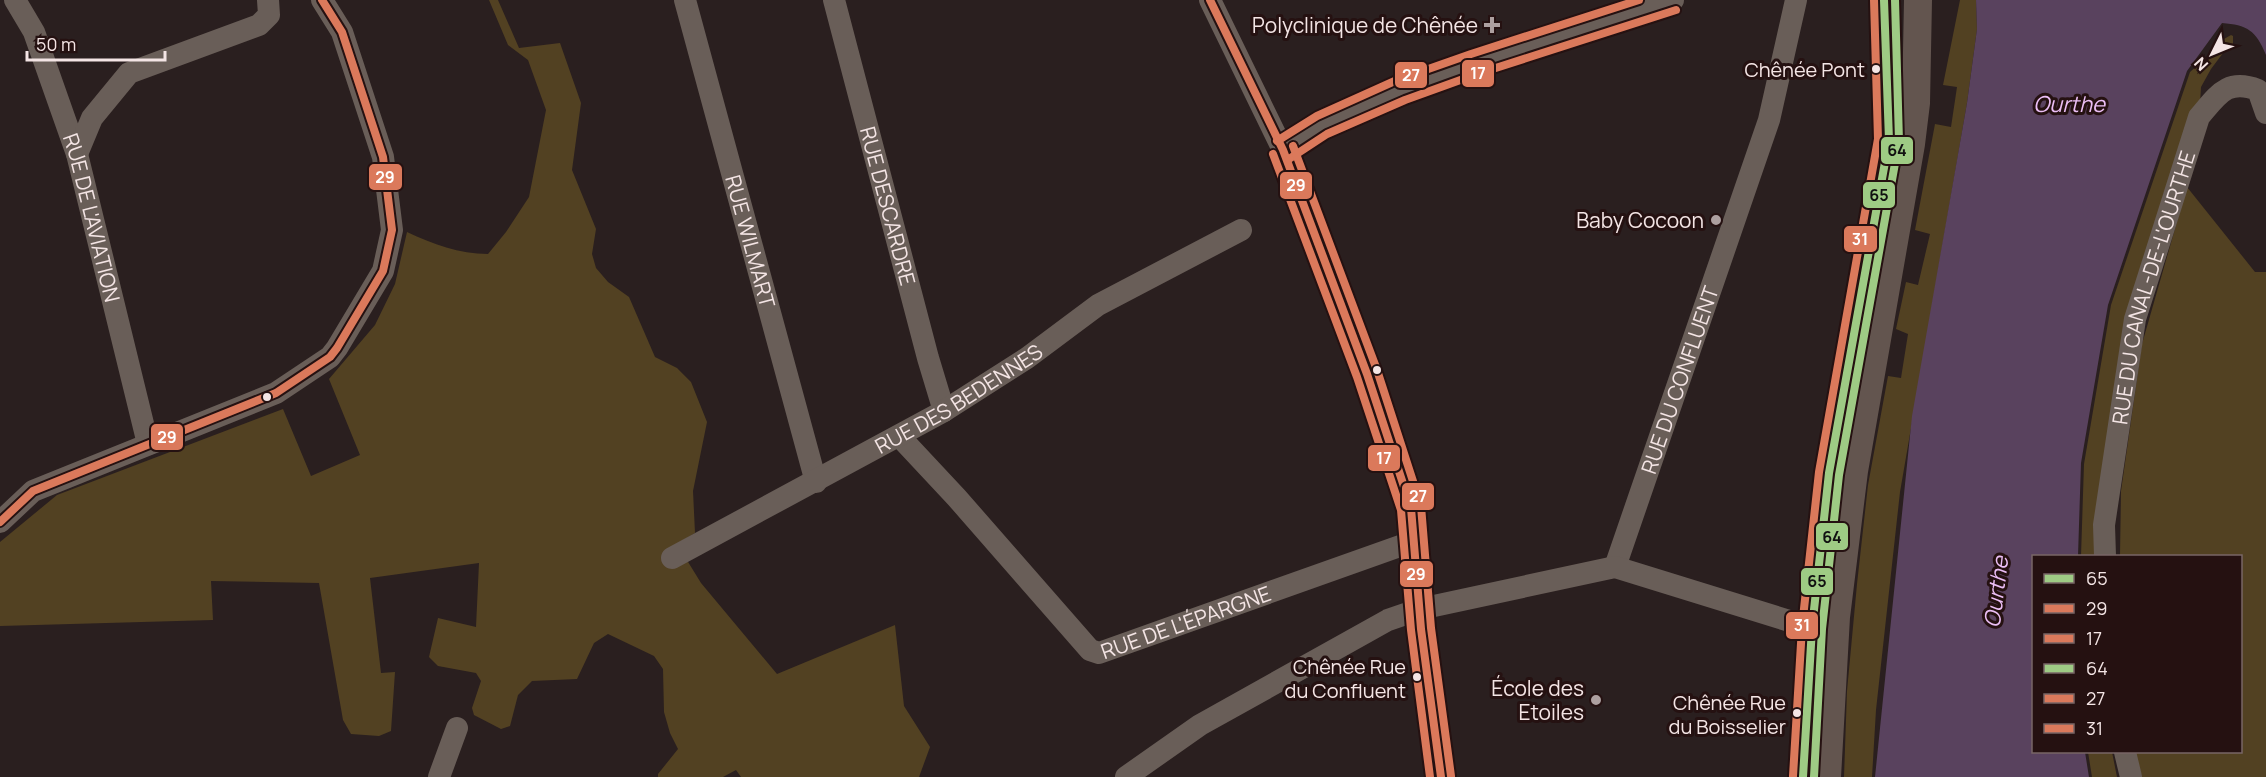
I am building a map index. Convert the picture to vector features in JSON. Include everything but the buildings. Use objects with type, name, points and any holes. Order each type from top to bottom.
[{"type":"main road","points":[[1827,777],[1836,617],[1854,471],[1911,144],[1916,103],[1918,0]]},
{"type":"main road","points":[[1803,777],[1812,628],[1829,473],[1889,140],[1878,5]]},
{"type":"street","name":"RUE DE L'AVIATION","points":[[15,0],[34,32],[77,154],[148,444]]},
{"type":"street","points":[[77,154],[92,118],[129,73],[259,25],[269,15],[267,0]]},
{"type":"street","points":[[0,522],[33,491],[276,393],[330,357],[338,348],[383,271],[392,230],[383,157],[342,32],[322,0]]},
{"type":"street","name":"RUE WILMART","points":[[686,0],[816,482]]},
{"type":"street","name":"RUE DESCARDRE","points":[[834,0],[944,411]]},
{"type":"street","points":[[1210,0],[1283,150],[1367,374],[1411,508],[1420,609],[1441,777]]},
{"type":"street","points":[[1283,150],[1322,126],[1401,90],[1673,0]]},
{"type":"street","name":"RUE DU CONFLUENT","points":[[1615,567],[1769,120],[1796,0]]},
{"type":"street","name":"RUE DU CANAL-DE-L'OURTHE","points":[[2105,555],[2104,525],[2135,319],[2199,117],[2220,92],[2243,84],[2258,90],[2266,114]]},
{"type":"street","name":"RUE DES BEDENNES","points":[[672,558],[900,437],[1027,358],[1098,305],[1241,230]]},
{"type":"street","name":"RUE DE L'ÉPARGNE","points":[[900,437],[957,498],[1090,650],[1099,653],[1414,541]]},
{"type":"street","points":[[1126,777],[1200,725],[1388,620],[1420,609],[1615,567],[1812,628]]},
{"type":"street","points":[[439,777],[457,728]]},
{"type":"street","points":[[2125,753],[2131,777]]},
{"type":"shaded area","points":[[489,0],[498,0],[519,48],[560,43],[581,103],[572,170],[596,229],[592,254],[596,268],[608,282],[629,297],[655,357],[677,368],[691,382],[707,422],[693,491],[695,533],[677,544],[701,583],[777,674],[895,625],[904,706],[930,747],[919,777],[741,777],[736,770],[723,777],[658,777],[678,749],[670,733],[664,712],[663,669],[654,656],[608,634],[594,643],[577,679],[532,681],[518,695],[510,726],[501,729],[474,715],[472,708],[481,681],[476,673],[438,666],[429,657],[438,618],[476,627],[479,563],[370,578],[381,673],[395,672],[391,731],[379,736],[351,734],[343,720],[319,583],[211,581],[213,620],[0,626],[0,542],[57,495],[283,409],[311,476],[360,455],[329,379],[375,325],[395,284],[407,232],[446,247],[488,254],[529,197],[546,110],[528,60],[508,45]]},
{"type":"shaded area","points":[[1960,0],[1976,0],[1977,29],[1967,103],[1900,492],[1876,710],[1872,777],[1844,777],[1847,691],[1868,485],[1888,376],[1901,378],[1908,334],[1896,329],[1906,282],[1918,285],[1930,234],[1915,230],[1935,124],[1951,127],[1957,87],[1943,85]]},
{"type":"shaded area","points":[[2233,36],[2233,49],[2223,53],[2201,87],[2200,104],[2163,195],[2094,555],[2081,555],[2084,464],[2111,305],[2190,72],[2209,55],[2217,43]]},
{"type":"shaded area","points":[[2187,187],[2255,272],[2266,272],[2266,777],[2142,777],[2135,753],[2242,753],[2242,555],[2120,555],[2121,491],[2142,344]]},
{"type":"shaded area","points":[[2088,753],[2112,753],[2117,777],[2092,777]]},
{"type":"water","name":"Ourthe","points":[[1976,0],[2266,0],[2266,55],[2250,30],[2238,25],[2222,23],[2187,71],[2108,305],[2081,463],[2078,555],[2032,555],[2032,753],[2085,753],[2089,777],[1875,777],[1912,416],[1967,103],[1977,29]]},
{"type":"transit line","name":"29","points":[[0,522],[33,491],[276,393],[330,357],[337,348],[383,271],[392,230],[383,157],[342,32],[322,0]]},
{"type":"transit line","name":"29","points":[[1210,0],[1283,150],[1367,374],[1411,508],[1421,629],[1441,777]]},
{"type":"transit line","name":"27","points":[[1277,141],[1317,116],[1397,80],[1639,0]]},
{"type":"transit line","name":"31","points":[[1793,776],[1802,627],[1819,472],[1878,139],[1874,0]]},
{"type":"transit line","name":"65","points":[[1803,777],[1812,628],[1829,473],[1889,140],[1884,0]]},
{"type":"transit line","name":"64","points":[[1814,777],[1822,629],[1839,475],[1899,141],[1895,0]]},
{"type":"transit line","name":"17","points":[[1289,159],[1327,134],[1405,100],[1477,74],[1676,10]]},
{"type":"transit line","name":"27","points":[[1293,146],[1377,370],[1421,506],[1431,628],[1451,776]]},
{"type":"transit line","name":"17","points":[[1273,154],[1357,377],[1401,510],[1411,630],[1430,777]]},
{"type":"place","name":"Polyclinique de Chênée","points":[[1492,25]]},
{"type":"place","name":"Chênée Pont","points":[[1876,69]]},
{"type":"place","name":"Baby Cocoon","points":[[1716,220]]},
{"type":"place","name":"Chênée Rue du Confluent","points":[[1417,677]]},
{"type":"place","name":"École des Etoiles","points":[[1596,700]]},
{"type":"place","name":"Chênée Rue du Boisselier","points":[[1797,713]]}]
